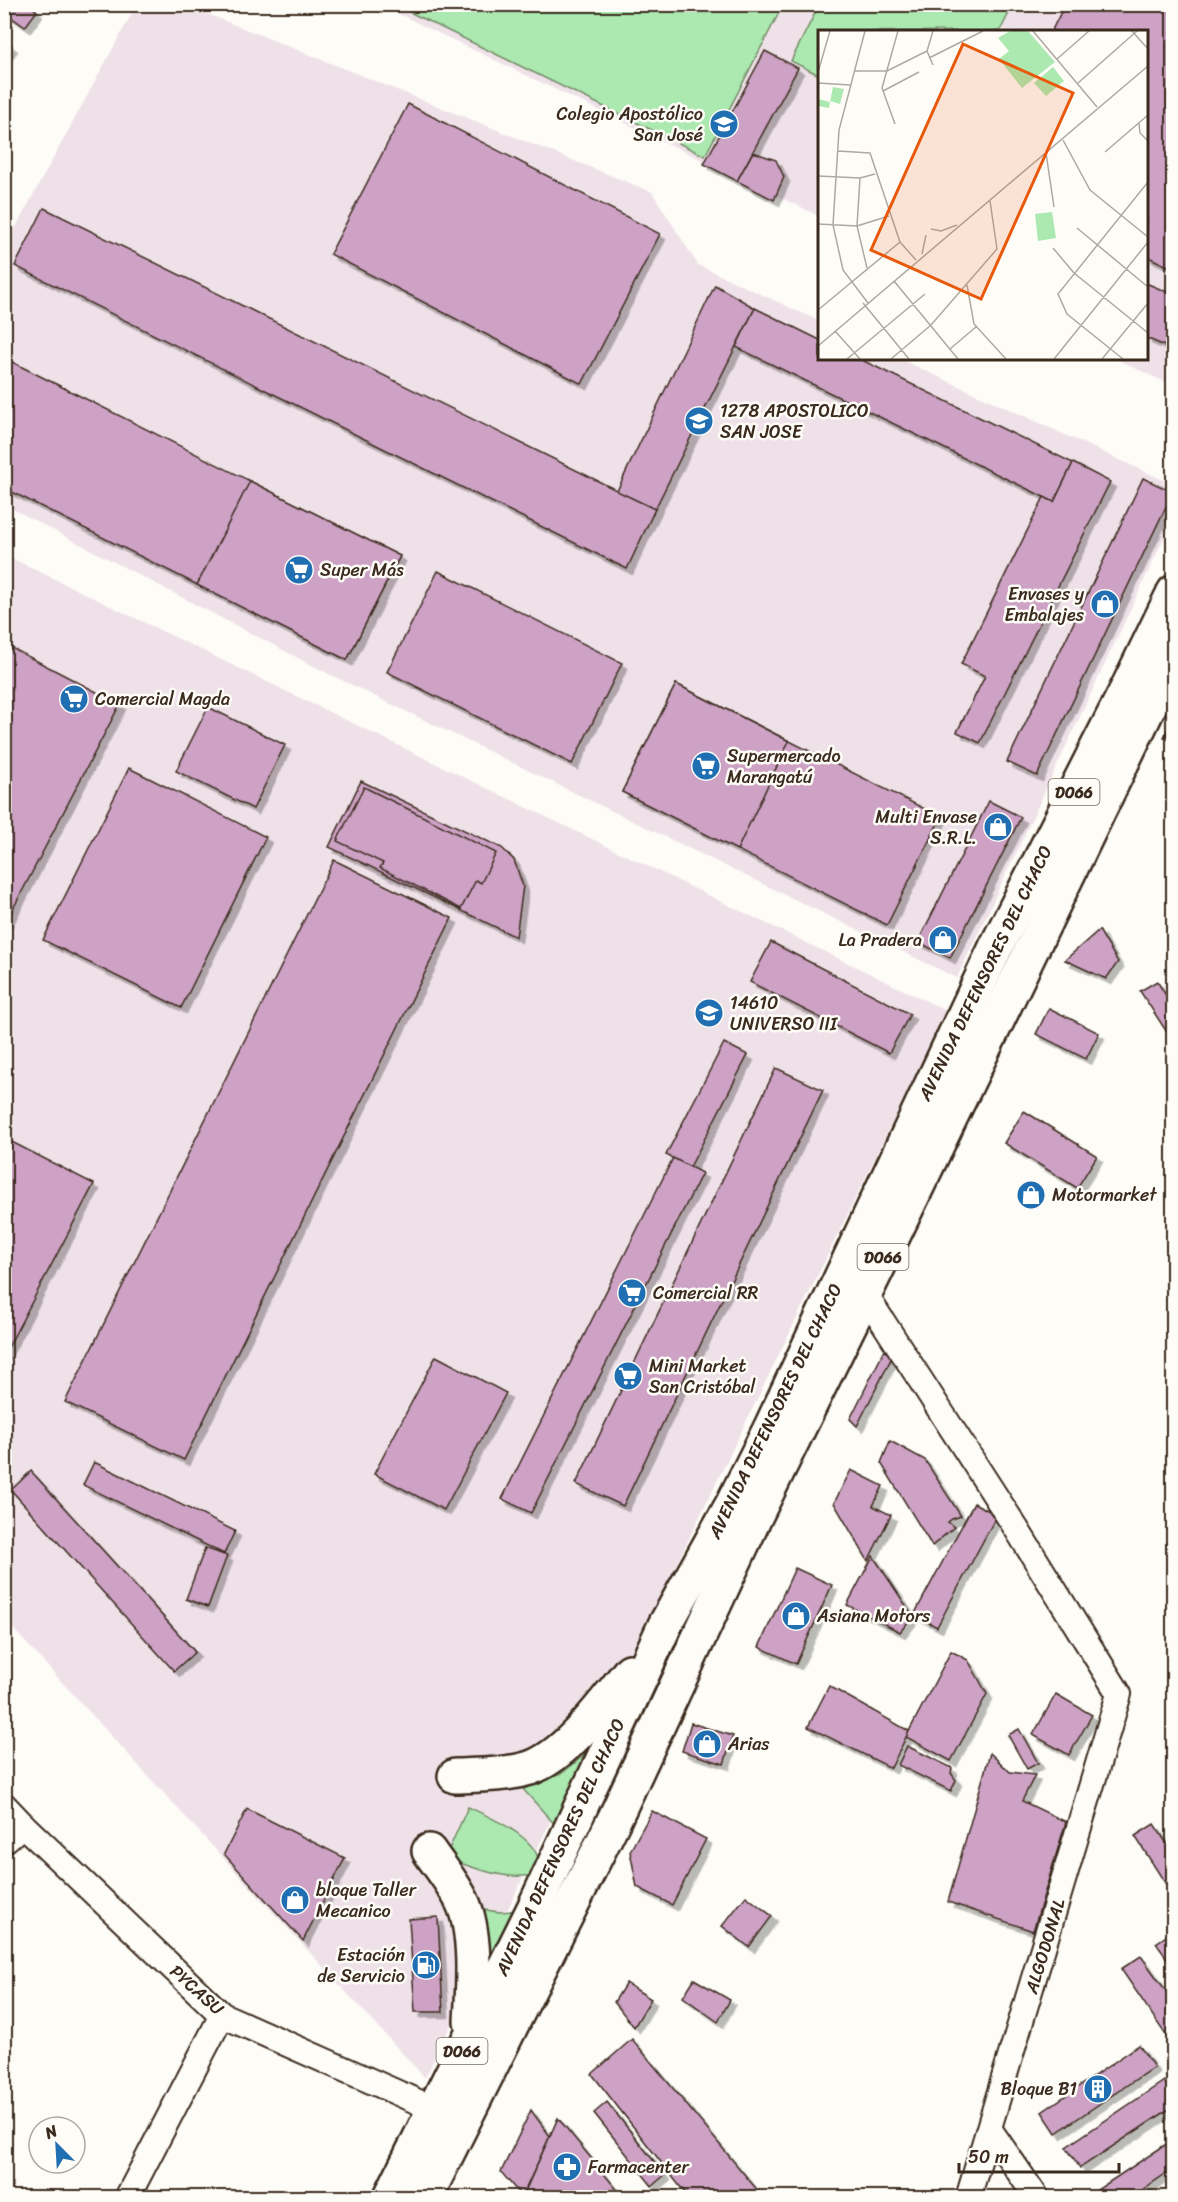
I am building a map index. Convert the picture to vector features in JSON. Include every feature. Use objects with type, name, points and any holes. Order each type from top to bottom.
[{"type":"highway","name":"AVENIDA DEFENSORES DEL CHACO","points":[[425,2198],[553,1907],[563,1843],[660,1635],[733,1503],[770,1429],[1173,592]]},
{"type":"highway","name":"AVENIDA DEFENSORES DEL CHACO","points":[[390,2198],[469,2035],[553,1907],[613,1822],[756,1515],[1173,655]]},
{"type":"highway","points":[[918,1184],[918,1155],[976,1003],[998,987],[1060,854],[1090,829]]},
{"type":"highway","points":[[455,1776],[508,1773],[531,1767],[552,1757],[578,1732],[660,1635]]},
{"type":"highway","points":[[429,1851],[463,1903],[469,1924],[474,1979],[469,2035]]},
{"type":"highway","points":[[412,2198],[553,1907]]},
{"type":"street","name":"ALGODONAL","points":[[865,1294],[1016,1528],[1119,1694],[968,2198]]},
{"type":"street","name":"PYCASU","points":[[4,1805],[222,2015],[434,2109]]},
{"type":"street","points":[[4,1841],[23,1825]]},
{"type":"street","points":[[127,2198],[222,2015]]},
{"type":"street","points":[[990,2130],[1037,2198]]},
{"type":"shaded area","points":[[137,4],[185,5],[652,192],[698,265],[818,321],[818,360],[902,360],[1174,485],[1173,519],[957,978],[323,671],[5,505],[5,247]]},
{"type":"shaded area","name":"Colegio Apostólico San José","points":[[380,5],[1173,5],[1173,386],[1118,360],[1148,360],[1148,30],[818,30],[818,216]]},
{"type":"shaded area","points":[[5,555],[947,1011],[425,2078],[5,1620]]},
{"type":"green space","points":[[819,4],[1013,5],[1000,30],[818,30],[818,74],[791,61]]},
{"type":"green space","points":[[395,5],[783,5],[705,156]]},
{"type":"green space","points":[[895,1194],[898,1195],[582,1849],[578,1850],[603,1793]]},
{"type":"green space","points":[[608,1715],[557,1827],[523,1789],[562,1773],[582,1757]]},
{"type":"green space","points":[[468,1807],[503,1824],[527,1841],[535,1851],[539,1862],[537,1874],[501,1875],[445,1858]]},
{"type":"green space","points":[[478,1907],[498,1912],[518,1909],[482,1988]]},
{"type":"building","points":[[4,4],[28,4],[37,11],[25,27],[4,12]]},
{"type":"building","points":[[1065,4],[1174,4],[1174,269],[1148,257],[1148,30],[1052,30]]},
{"type":"building","points":[[4,41],[12,46],[4,57]]},
{"type":"building","points":[[765,51],[798,68],[737,181],[704,164]]},
{"type":"building","points":[[408,104],[660,234],[582,384],[330,254]]},
{"type":"building","points":[[753,152],[776,160],[784,177],[774,200],[737,181]]},
{"type":"building","points":[[44,208],[655,509],[627,569],[15,266]]},
{"type":"building","points":[[1148,284],[1174,295],[1174,350],[1148,339]]},
{"type":"building","points":[[715,285],[755,308],[655,509],[617,491]]},
{"type":"building","points":[[755,308],[818,339],[818,360],[862,360],[1073,463],[1054,502],[736,347]]},
{"type":"building","points":[[4,358],[400,556],[347,660],[4,488]]},
{"type":"building","points":[[1073,463],[1110,482],[980,743],[957,732],[985,676],[961,664],[1044,497],[1054,502]]},
{"type":"building","points":[[1143,478],[1173,492],[1037,776],[1007,762]]},
{"type":"building","name":"Super Más","points":[[250,481],[400,556],[347,660],[197,585]]},
{"type":"building","points":[[438,571],[622,663],[572,764],[387,672]]},
{"type":"building","points":[[4,644],[120,704],[4,926]]},
{"type":"building","points":[[676,684],[941,817],[887,925],[622,792]]},
{"type":"building","name":"Supermercado Marangatú","points":[[676,684],[789,741],[737,850],[622,792]]},
{"type":"building","points":[[208,707],[285,745],[253,809],[176,771]]},
{"type":"building","points":[[1174,718],[1174,742],[1164,737]]},
{"type":"building","points":[[129,768],[266,837],[181,1008],[43,940]]},
{"type":"building","points":[[361,781],[502,848],[514,860],[523,886],[516,937],[329,847]]},
{"type":"building","points":[[364,787],[496,853],[481,883],[476,880],[461,909],[380,868],[383,863],[337,841]]},
{"type":"building","points":[[989,801],[1021,817],[950,958],[918,942]]},
{"type":"building","points":[[334,860],[452,918],[184,1460],[65,1402]]},
{"type":"building","points":[[1099,930],[1118,962],[1106,979],[1065,960]]},
{"type":"building","points":[[771,942],[910,1014],[889,1053],[750,982]]},
{"type":"building","points":[[1157,981],[1174,1008],[1174,1043],[1140,991]]},
{"type":"building","points":[[1049,1008],[1099,1033],[1086,1059],[1036,1034]]},
{"type":"building","points":[[724,1043],[748,1055],[690,1167],[666,1155]]},
{"type":"building","points":[[776,1068],[823,1090],[623,1506],[576,1484]]},
{"type":"building","points":[[1024,1111],[1097,1156],[1077,1188],[1004,1143]]},
{"type":"building","points":[[4,1138],[94,1184],[4,1355]]},
{"type":"building","points":[[673,1158],[702,1173],[531,1513],[502,1499]]},
{"type":"building","points":[[884,1351],[893,1355],[857,1426],[850,1419]]},
{"type":"building","points":[[436,1356],[506,1393],[444,1510],[374,1474]]},
{"type":"building","points":[[890,1441],[925,1460],[961,1516],[948,1522],[954,1527],[932,1546],[881,1463]]},
{"type":"building","points":[[94,1462],[235,1531],[224,1554],[83,1485]]},
{"type":"building","points":[[851,1470],[883,1486],[873,1506],[891,1515],[868,1561],[834,1503]]},
{"type":"building","points":[[31,1471],[195,1652],[174,1671],[11,1490]]},
{"type":"building","points":[[974,1503],[997,1515],[937,1627],[914,1615]]},
{"type":"building","points":[[205,1548],[227,1556],[208,1607],[186,1599]]},
{"type":"building","points":[[873,1556],[913,1616],[900,1632],[847,1605]]},
{"type":"building","name":"Asiana Motors","points":[[795,1568],[832,1585],[796,1664],[759,1647]]},
{"type":"building","points":[[951,1651],[968,1660],[987,1694],[951,1761],[906,1737]]},
{"type":"building","points":[[829,1686],[909,1731],[891,1768],[808,1727]]},
{"type":"building","points":[[1056,1694],[1092,1715],[1069,1755],[1033,1735]]},
{"type":"building","name":"Arias","points":[[691,1723],[733,1736],[724,1764],[682,1751]]},
{"type":"building","points":[[1019,1729],[1038,1763],[1027,1769],[1008,1735]]},
{"type":"building","points":[[907,1746],[952,1768],[951,1773],[956,1780],[951,1791],[898,1765]]},
{"type":"building","points":[[990,1753],[1010,1772],[1035,1775],[1022,1801],[1066,1822],[1033,1931],[948,1902]]},
{"type":"building","name":"bloque Taller Mecanico","points":[[247,1809],[345,1858],[303,1941],[224,1854]]},
{"type":"building","points":[[652,1811],[706,1839],[672,1905],[637,1887],[630,1851]]},
{"type":"building","points":[[1154,1824],[1174,1854],[1174,1897],[1135,1836]]},
{"type":"building","points":[[746,1896],[772,1916],[749,1947],[722,1926]]},
{"type":"building","name":"Estación de Servicio","points":[[438,1917],[443,2012],[415,2012],[409,1919]]},
{"type":"building","points":[[1174,1931],[1174,1969],[1156,1943]]},
{"type":"building","points":[[1141,1956],[1174,2002],[1174,2047],[1121,1969]]},
{"type":"building","points":[[694,1979],[730,2000],[718,2022],[683,1997]]},
{"type":"building","points":[[626,1983],[651,1999],[634,2027],[614,2002]]},
{"type":"building","points":[[632,2039],[764,2198],[689,2198],[592,2074]]},
{"type":"building","name":"Bloque B1","points":[[1139,2045],[1154,2067],[1056,2133],[1042,2112]]},
{"type":"building","points":[[1164,2081],[1174,2097],[1174,2106],[1080,2168],[1066,2147]]},
{"type":"building","points":[[607,2102],[665,2175],[652,2186],[594,2113]]},
{"type":"building","points":[[531,2110],[550,2136],[522,2197],[501,2172]]},
{"type":"building","name":"Farmacenter","points":[[558,2118],[624,2198],[522,2198]]},
{"type":"building","points":[[1174,2139],[1174,2168],[1130,2198],[1101,2198],[1097,2190]]},
{"type":"place","name":"Colegio Apostólico San José","points":[[724,124]]},
{"type":"place","name":"1278 APOSTOLICO SAN JOSE","points":[[699,421]]},
{"type":"place","name":"Super Más","points":[[299,570]]},
{"type":"place","name":"Envases y Embalajes","points":[[1105,604]]},
{"type":"place","name":"Comercial Magda","points":[[74,699]]},
{"type":"place","name":"Supermercado Marangatú","points":[[706,766]]},
{"type":"place","name":"Multi Envase S.R.L.","points":[[998,827]]},
{"type":"place","name":"La Pradera","points":[[943,940]]},
{"type":"place","name":"14610 UNIVERSO III","points":[[709,1013]]},
{"type":"place","name":"Motormarket","points":[[1031,1195]]},
{"type":"place","name":"Comercial RR","points":[[632,1293]]},
{"type":"place","name":"Mini Market San Cristóbal","points":[[628,1376]]},
{"type":"place","name":"Asiana Motors","points":[[796,1616]]},
{"type":"place","name":"Arias","points":[[707,1744]]},
{"type":"place","name":"bloque Taller Mecanico","points":[[295,1900]]},
{"type":"place","name":"Estación de Servicio","points":[[426,1965]]},
{"type":"place","name":"Bloque B1","points":[[1098,2089]]},
{"type":"place","name":"Farmacenter","points":[[567,2167]]}]
